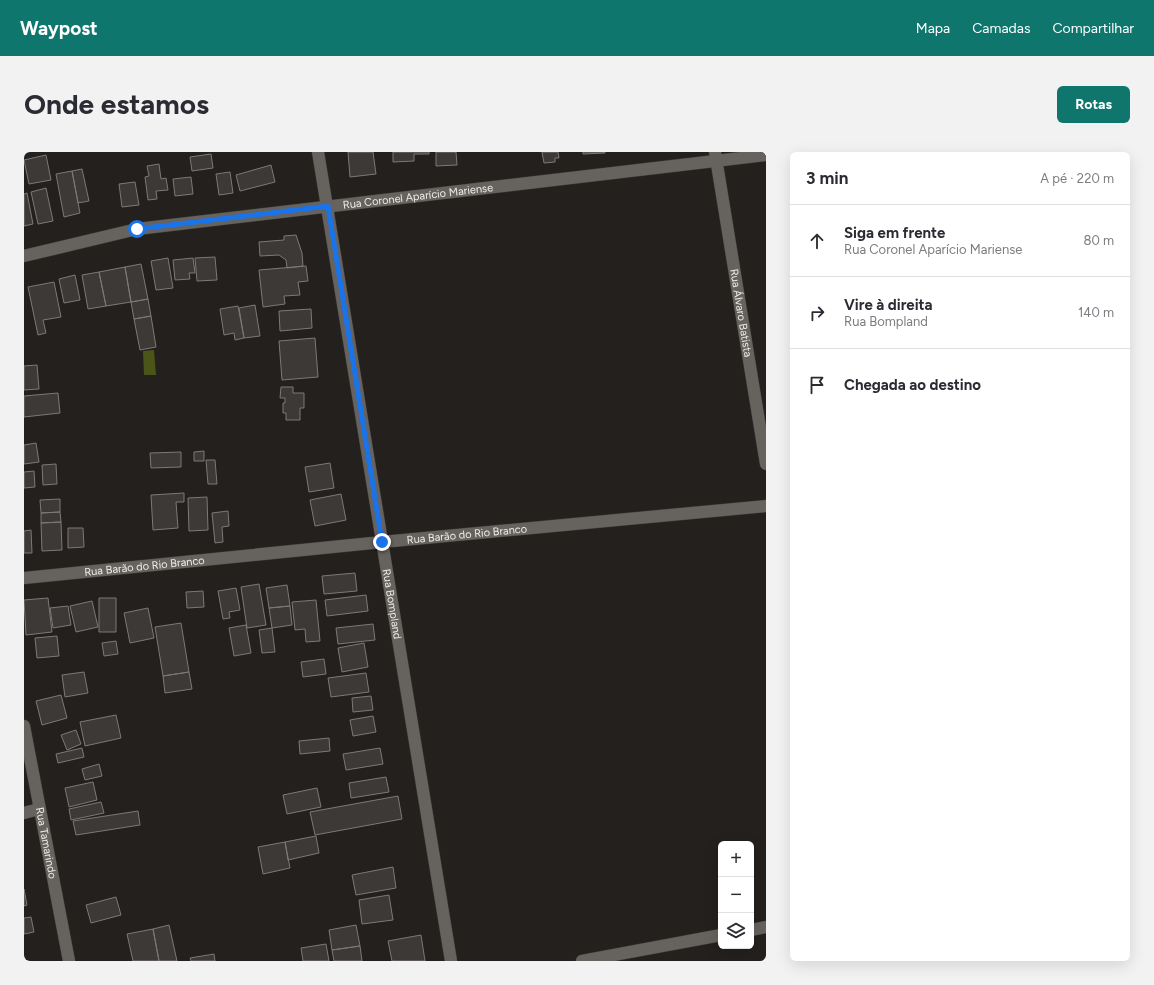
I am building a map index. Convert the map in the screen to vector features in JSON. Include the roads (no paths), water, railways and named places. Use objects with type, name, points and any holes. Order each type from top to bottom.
[{"type":"street","name":"Rua Bompland","points":[[318,152],[451,961]]},
{"type":"street","name":"Rua Coronel Aparício Mariense","points":[[24,256],[137,229],[716,157],[766,155]]},
{"type":"street","name":"Rua Álvaro Batista","points":[[716,157],[766,464]]},
{"type":"street","name":"Rua Barão do Rio Branco","points":[[24,578],[382,542],[766,506]]},
{"type":"street","name":"Rua Tamarindo","points":[[24,726],[69,961]]},
{"type":"street","points":[[24,813],[39,809]]},
{"type":"street","points":[[754,929],[766,927]]},
{"type":"street","points":[[582,961],[718,936]]}]
